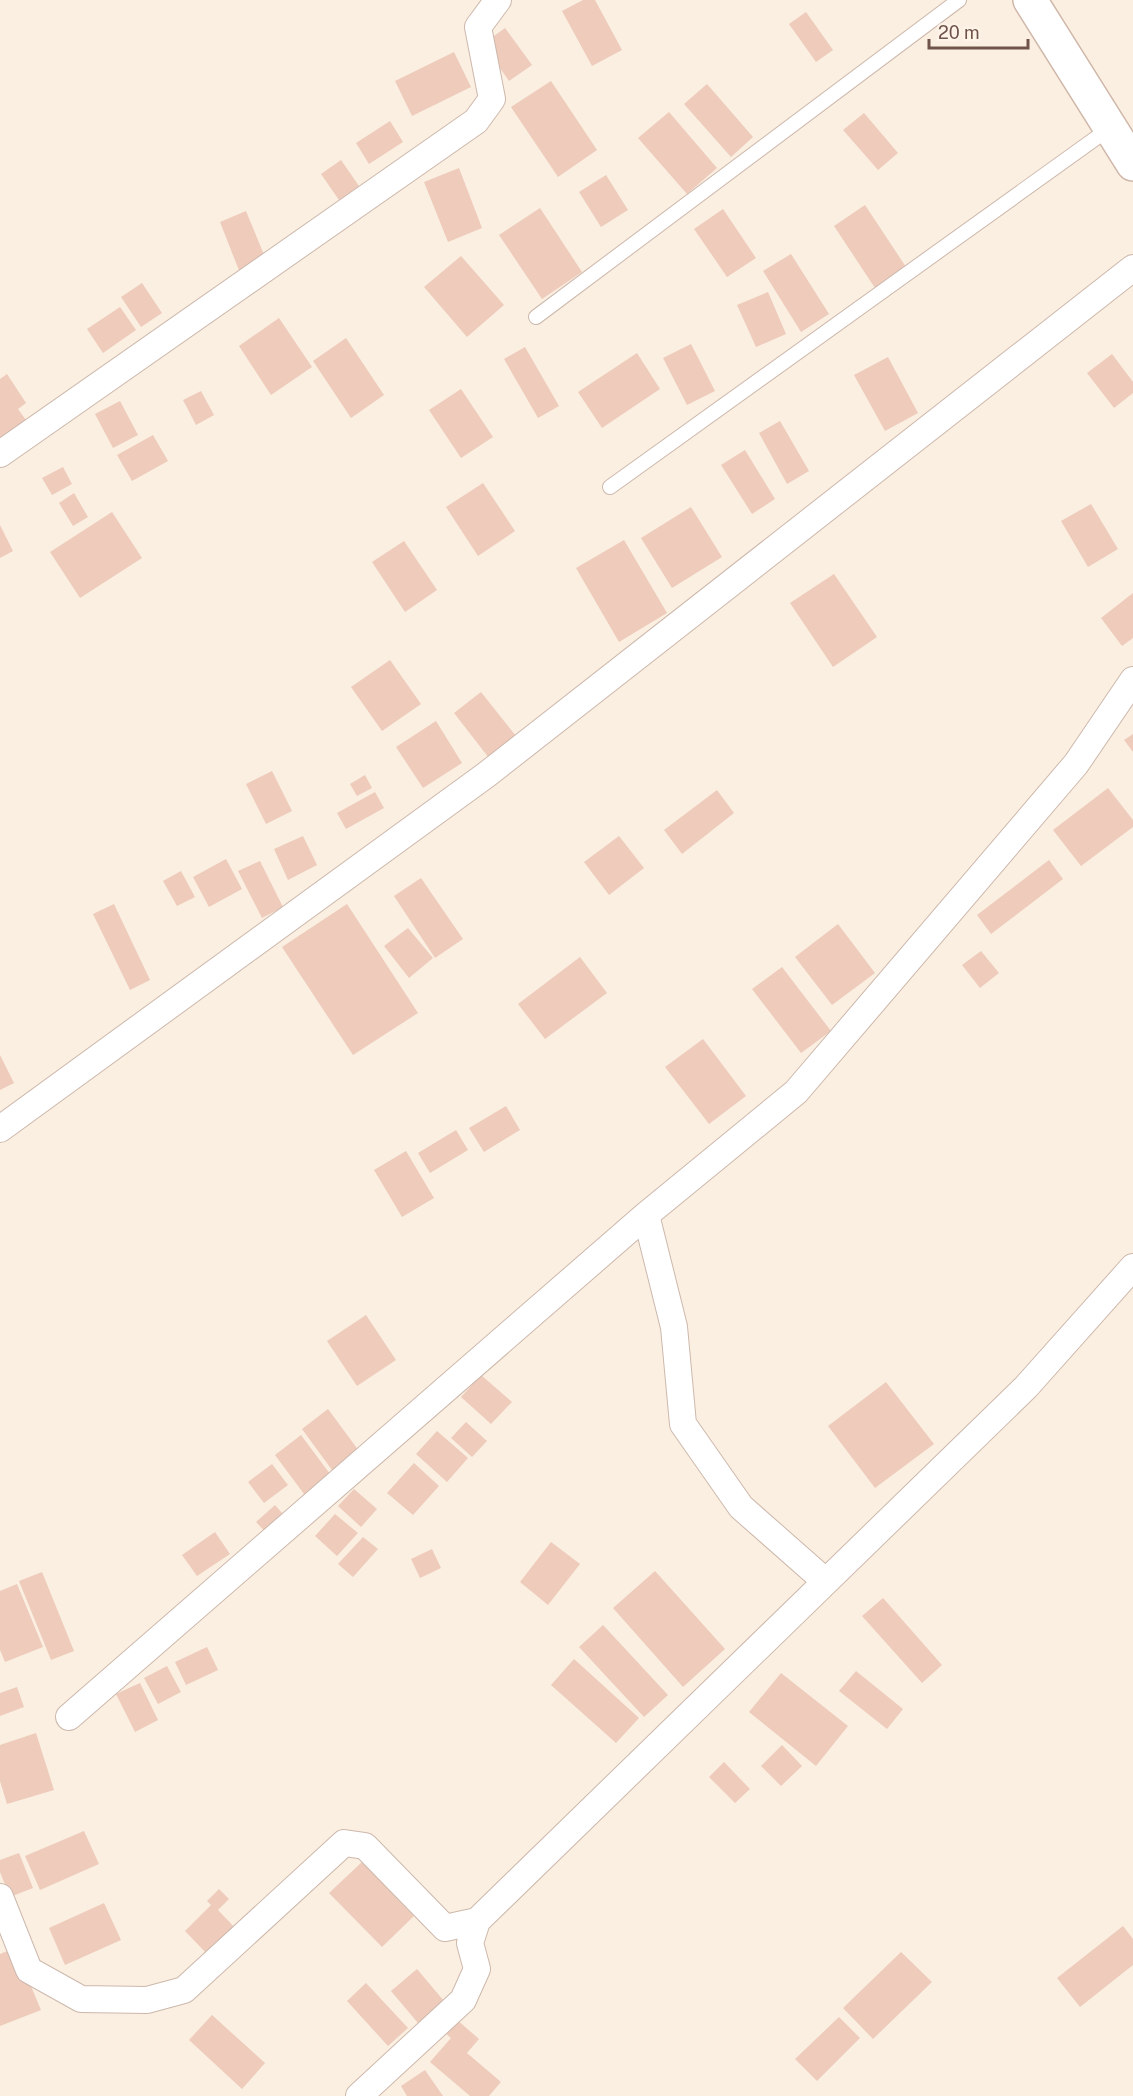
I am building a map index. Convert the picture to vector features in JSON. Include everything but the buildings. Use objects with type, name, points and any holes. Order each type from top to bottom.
[{"type":"street","points":[[0,454],[476,121],[492,99],[478,27],[498,0]]},
{"type":"street","points":[[1030,0],[1133,164]]},
{"type":"street","points":[[0,1129],[486,775],[1133,268]]},
{"type":"street","points":[[69,1717],[646,1215],[796,1092],[1076,764],[1133,680]]},
{"type":"street","points":[[646,1215],[674,1327],[683,1424],[741,1507],[825,1581]]},
{"type":"street","points":[[359,2096],[463,2000],[477,1969],[470,1943],[477,1921],[1026,1388],[1133,1267]]},
{"type":"street","points":[[0,1897],[29,1970],[81,1999],[147,2000],[184,1990],[344,1843],[365,1846],[445,1928],[477,1921]]},
{"type":"lane","points":[[536,317],[959,0]]},
{"type":"lane","points":[[609,487],[1110,128]]}]
